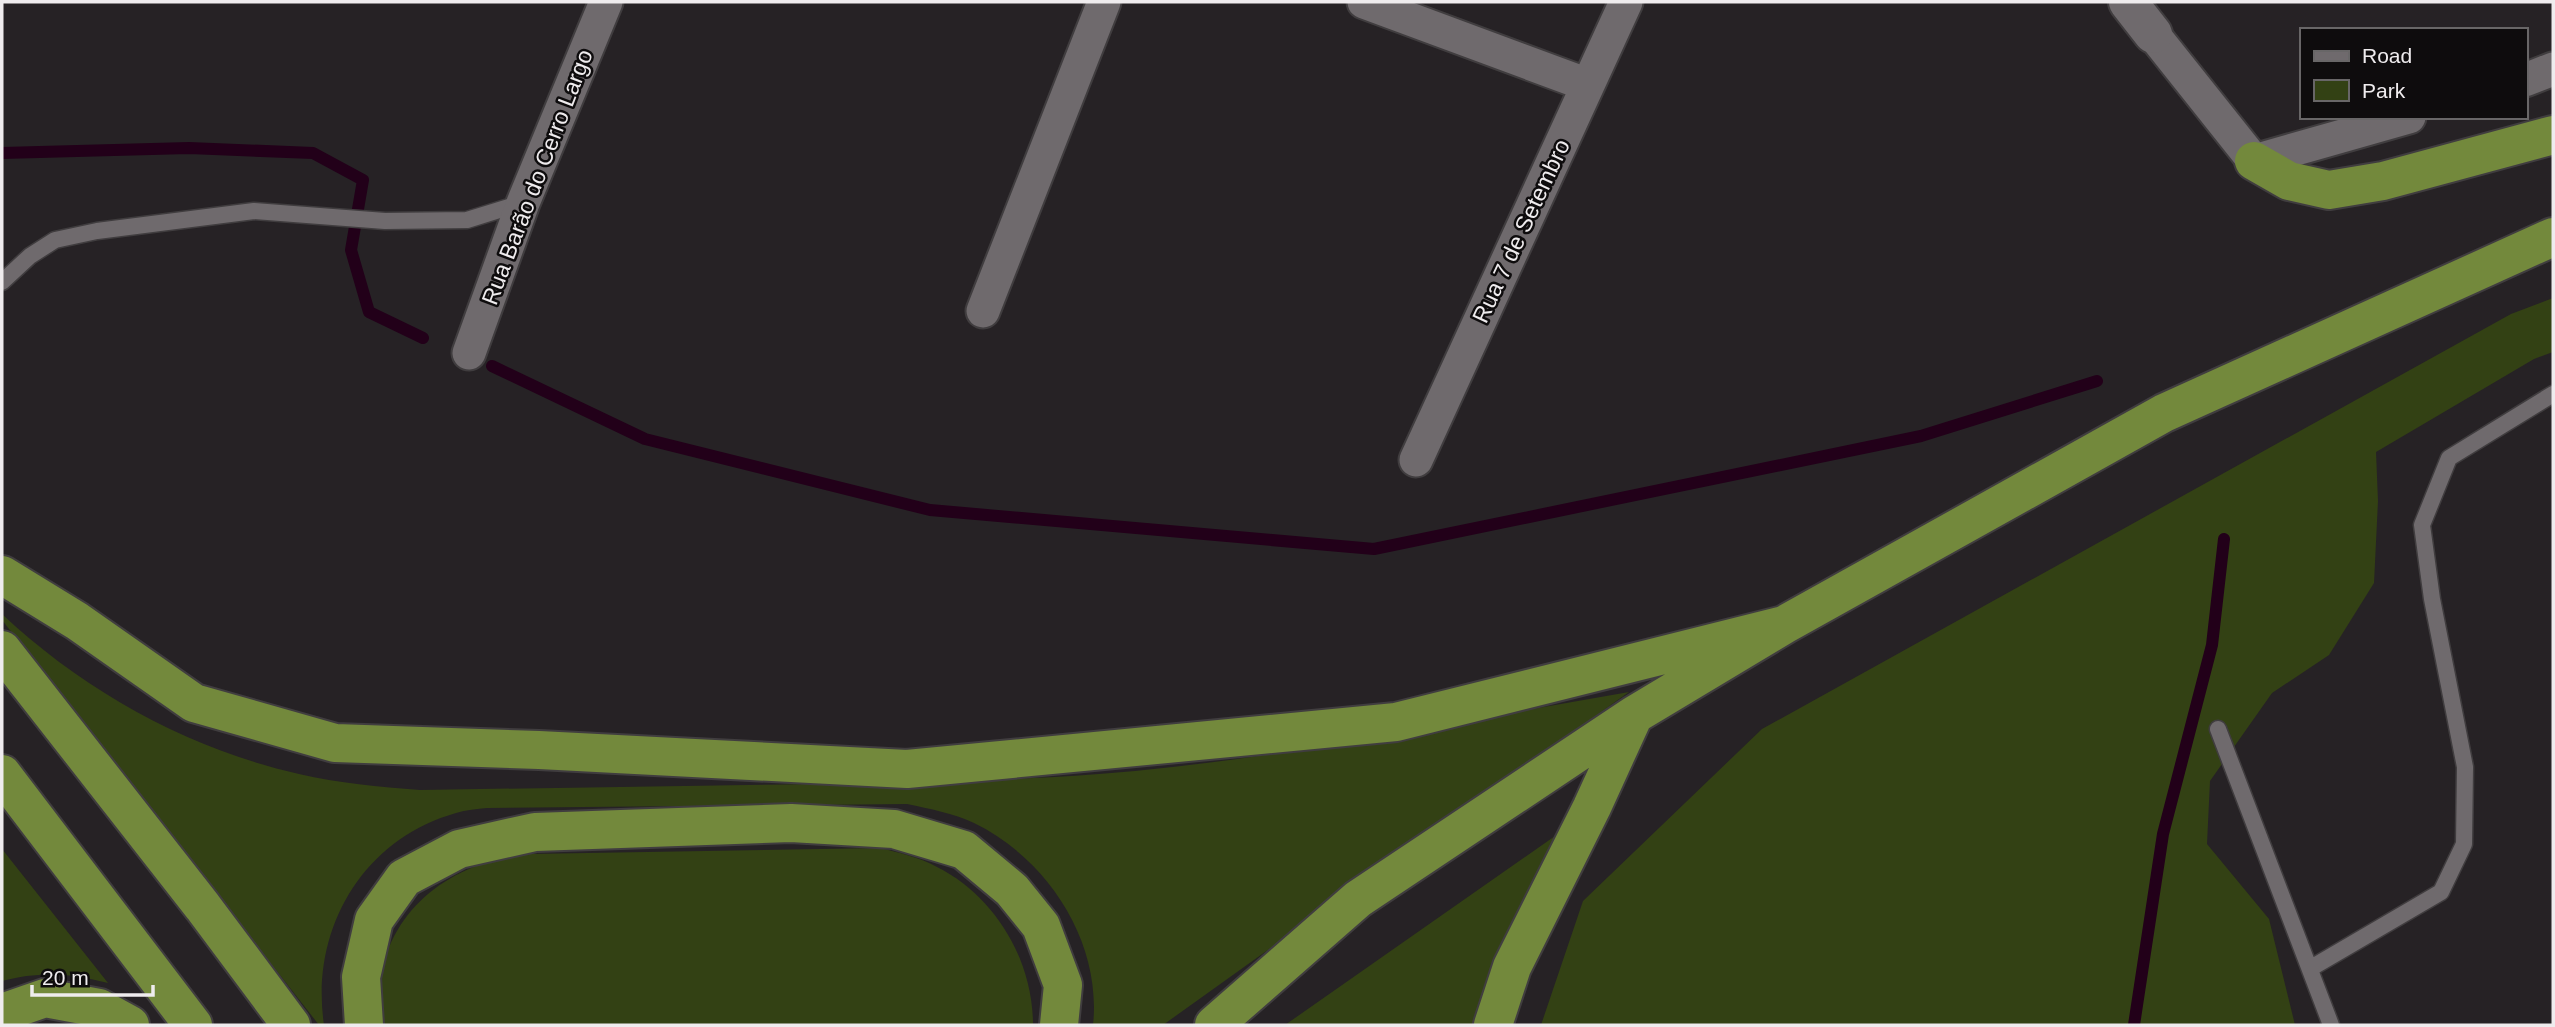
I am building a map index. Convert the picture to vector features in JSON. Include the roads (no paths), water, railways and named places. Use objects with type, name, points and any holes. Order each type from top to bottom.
[{"type":"highway","points":[[2254,162],[2289,181],[2329,190],[2383,181],[2553,135]]},
{"type":"highway","points":[[1214,1025],[1358,899],[1634,715],[1784,625],[2164,413],[2553,237]]},
{"type":"highway","points":[[2,575],[77,621],[194,704],[335,743],[539,750],[907,769],[1395,722],[1784,625]]},
{"type":"highway","points":[[2,650],[203,907],[291,1025]]},
{"type":"highway","points":[[1493,1025],[1512,967],[1592,807],[1634,715]]},
{"type":"highway","points":[[2,774],[193,1025]]},
{"type":"highway","points":[[363,1025],[361,977],[374,920],[404,878],[458,849],[535,832],[791,823],[894,829],[964,850],[1012,890],[1041,926],[1063,985],[1059,1025]]},
{"type":"highway","points":[[2,1013],[45,998],[99,1008],[130,1025]]},
{"type":"street","name":"Rua Barão do Cerro Largo","points":[[469,353],[523,203],[606,2]]},
{"type":"street","points":[[983,311],[1104,2]]},
{"type":"street","points":[[1364,2],[1588,85]]},
{"type":"street","name":"Rua 7 de Setembro","points":[[1416,460],[1626,2]]},
{"type":"street","points":[[2128,2],[2159,18],[2254,162],[2402,119]]},
{"type":"street","points":[[2527,79],[2553,69]]},
{"type":"lane","points":[[2,282],[30,256],[55,240],[97,231],[254,211],[386,221],[467,220],[523,203]]},
{"type":"lane","points":[[2311,968],[2441,892],[2464,844],[2465,766],[2432,599],[2422,525],[2449,458],[2553,394]]},
{"type":"lane","points":[[2218,729],[2331,1025]]},
{"type":"waterway","points":[[2,153],[189,148],[313,153],[363,180],[351,250],[369,312],[423,338]]},
{"type":"waterway","points":[[492,366],[645,439],[930,510],[1374,549],[1921,436],[2097,381]]},
{"type":"waterway","points":[[2134,1025],[2163,834],[2212,645],[2224,539]]}]
